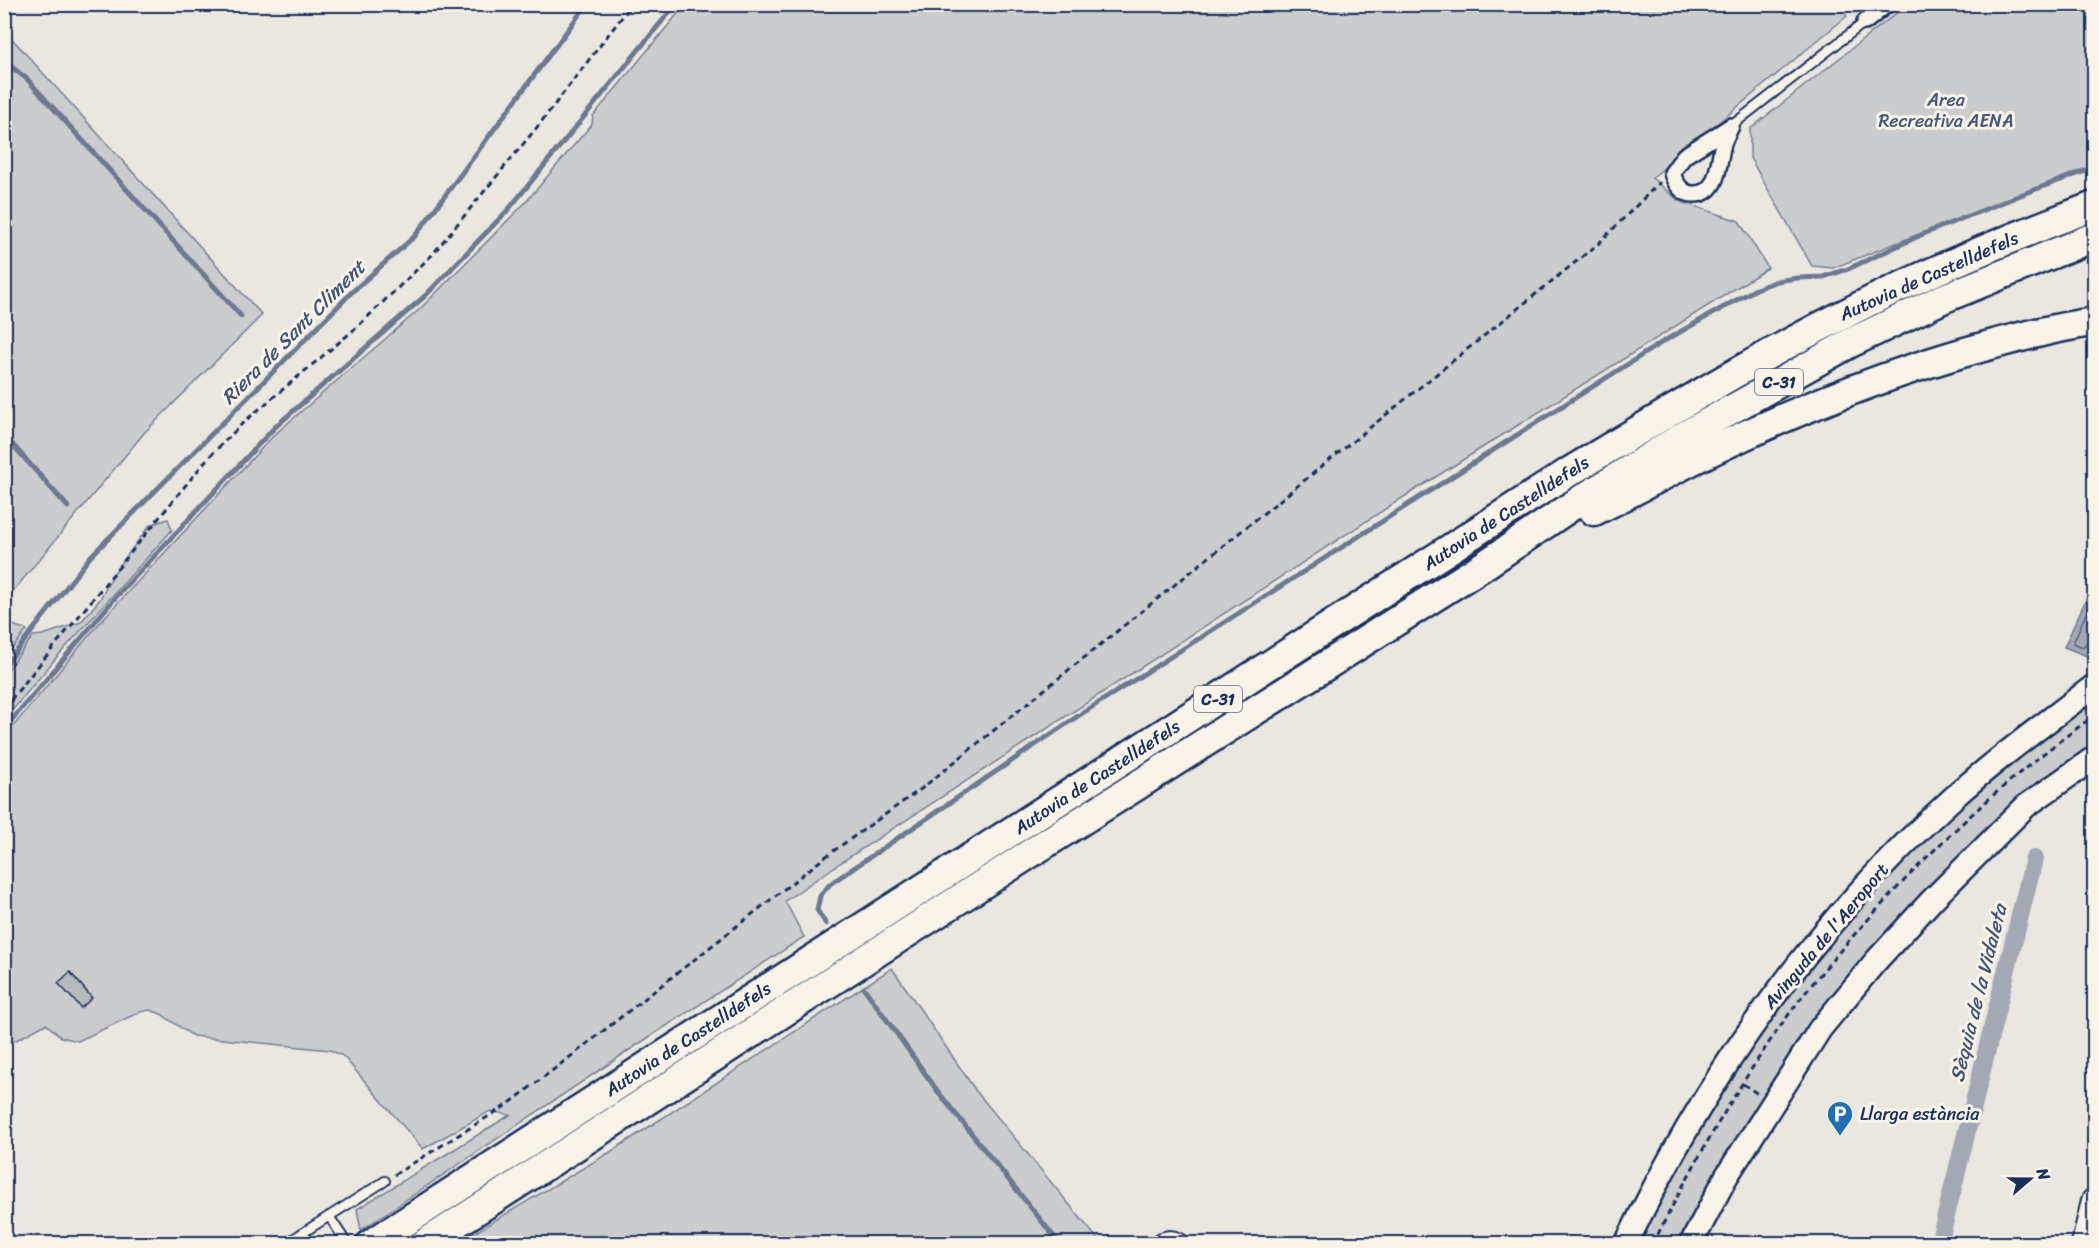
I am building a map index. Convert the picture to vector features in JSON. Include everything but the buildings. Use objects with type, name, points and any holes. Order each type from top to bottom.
[{"type":"highway","name":"Autovia de Castelldefels","points":[[357,1241],[1569,472],[1670,411],[1838,317],[2006,241],[2094,206]]},
{"type":"highway","name":"Autovia de Castelldefels","points":[[424,1244],[1037,849],[1484,566],[1582,499],[1682,437],[1840,349],[1942,299],[2094,237]]},
{"type":"highway","points":[[1484,566],[1707,453],[1836,396],[1910,369],[1970,351],[2094,322]]},
{"type":"main road","points":[[2084,1244],[2094,1201]]},
{"type":"street","points":[[1865,22],[1887,4]]},
{"type":"street","points":[[1731,126],[1722,145],[1712,186],[1703,194],[1690,194],[1682,190],[1672,173],[1684,156],[1731,126]]},
{"type":"street","name":"Avinguda de l'Aeroport","points":[[1626,1244],[1677,1146],[1721,1070],[1781,985],[1832,922],[1893,855],[1952,799],[2001,756],[2094,687]]},
{"type":"street","points":[[1691,1244],[1726,1177],[1820,1029],[1875,962],[1932,900],[2026,806],[2094,758]]},
{"type":"lane","points":[[1731,126],[1865,22]]},
{"type":"lane","points":[[285,1244],[385,1181]]},
{"type":"lane","points":[[329,1216],[357,1241]]},
{"type":"lane","points":[[1152,1244],[1157,1238],[1170,1234],[1182,1238],[1188,1244]]},
{"type":"path","points":[[4,708],[207,459],[245,421],[355,329],[432,255],[538,126],[632,4]]},
{"type":"path","points":[[385,1181],[507,1105],[825,857],[921,789],[1598,244],[1652,189],[1672,173]]},
{"type":"path","points":[[1721,1070],[1772,1103]]},
{"type":"shaded area","points":[[1845,5],[1908,5],[1869,35]]},
{"type":"green space","points":[[1837,4],[1847,16],[1652,178],[1679,201],[1739,221],[1768,268],[1399,500],[840,863],[785,901],[804,937],[637,1045],[361,1230],[357,1209],[510,1115],[490,1111],[423,1149],[343,1056],[330,1050],[193,1036],[161,1014],[150,1010],[140,1012],[78,1041],[61,1037],[46,1024],[5,1046],[5,736],[102,620],[274,435],[421,308],[525,203],[592,124],[593,116],[685,5]]},
{"type":"green space","name":"Area Recreativa AENA","points":[[1908,4],[2094,5],[2094,165],[1833,268],[1812,266],[1750,158],[1750,129]]},
{"type":"green space","points":[[5,31],[262,315],[144,433],[5,601]]},
{"type":"green space","points":[[168,519],[172,530],[56,658],[5,719],[5,673],[33,636],[43,635],[81,622],[100,599],[114,573],[150,525]]},
{"type":"green space","points":[[4,622],[27,630],[5,658]]},
{"type":"green space","points":[[2094,699],[2094,747],[1985,834],[1897,921],[1799,1043],[1753,1113],[1682,1243],[1635,1244],[1723,1087],[1771,1014],[1873,890],[1964,803]]},
{"type":"green space","points":[[892,968],[976,1091],[1101,1243],[457,1243],[612,1151]]},
{"type":"water","points":[[2094,582],[2094,638],[2087,656],[2064,647]]},
{"type":"waterway","name":"Riera de Sant Climent","points":[[4,667],[90,557],[353,291],[415,236],[587,4]]},
{"type":"waterway","points":[[4,729],[116,597],[275,427],[426,295],[508,210],[676,4]]},
{"type":"waterway","points":[[4,61],[27,79],[241,316]]},
{"type":"waterway","points":[[826,924],[817,910],[820,896],[830,884],[1078,716],[1664,341],[1756,289],[1777,281],[1823,277],[1848,269],[1921,235],[2094,168]]},
{"type":"waterway","points":[[4,435],[68,507]]},
{"type":"waterway","name":"Sèquia de la Vidaleta","points":[[1939,1244],[2034,859]]},
{"type":"waterway","points":[[864,988],[939,1093],[1060,1244]]},
{"type":"place","name":"Llarga estància","points":[[1840,1137]]}]
